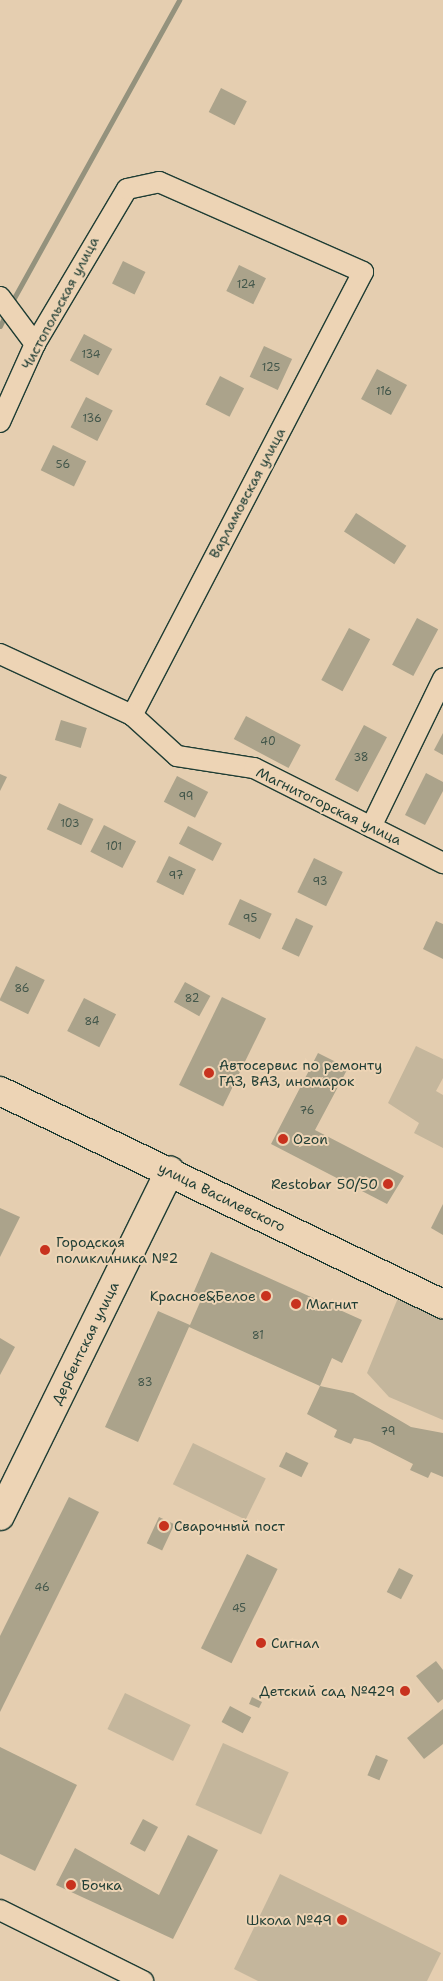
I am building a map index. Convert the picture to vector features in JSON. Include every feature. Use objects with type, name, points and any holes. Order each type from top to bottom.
[{"type":"street","name":"Варламовская улица","points":[[127,189],[159,182],[362,272],[132,715]]},
{"type":"street","name":"Чистопольская улица","points":[[0,422],[35,344],[127,189]]},
{"type":"street","points":[[0,297],[35,344]]},
{"type":"street","name":"Магнитогорская улица","points":[[0,654],[132,715],[177,756],[254,768],[443,863]]},
{"type":"street","points":[[371,827],[443,679]]},
{"type":"street","name":"улица Василевского","points":[[0,1091],[170,1171],[443,1304]]},
{"type":"street","name":"Дербентская улица","points":[[0,1516],[170,1171]]},
{"type":"street","points":[[0,1910],[131,1978]]},
{"type":"shaded area","points":[[416,1046],[443,1059],[443,1078],[436,1091],[443,1095],[443,1148],[414,1133],[419,1123],[388,1103]]},
{"type":"shaded area","points":[[398,1298],[443,1318],[443,1420],[389,1397],[367,1373]]},
{"type":"shaded area","points":[[193,1443],[266,1479],[246,1520],[173,1484]]},
{"type":"shaded area","points":[[125,1693],[191,1725],[173,1761],[107,1729]]},
{"type":"shaded area","points":[[223,1743],[289,1772],[261,1834],[195,1805]]},
{"type":"shaded area","points":[[280,1874],[441,1953],[427,1981],[258,1981],[234,1969]]},
{"type":"building","points":[[221,88],[247,101],[235,125],[209,112]]},
{"type":"building","points":[[123,261],[145,272],[135,294],[112,283]]},
{"type":"building","points":[[239,265],[266,278],[253,304],[226,291]]},
{"type":"building","points":[[84,334],[112,349],[98,376],[70,360]]},
{"type":"building","points":[[264,346],[292,359],[278,390],[250,377]]},
{"type":"building","points":[[377,369],[407,385],[391,415],[361,399]]},
{"type":"building","points":[[220,376],[244,388],[230,417],[205,405]]},
{"type":"building","points":[[86,397],[113,411],[97,441],[71,427]]},
{"type":"building","points":[[53,445],[86,461],[74,486],[41,470]]},
{"type":"building","points":[[356,513],[406,546],[394,564],[344,531]]},
{"type":"building","points":[[417,618],[438,629],[413,676],[392,665]]},
{"type":"building","points":[[349,628],[370,639],[342,691],[321,680]]},
{"type":"building","points":[[246,716],[301,745],[289,768],[234,739]]},
{"type":"building","points":[[61,720],[87,728],[81,748],[55,740]]},
{"type":"building","points":[[364,725],[387,737],[358,792],[335,780]]},
{"type":"building","points":[[443,733],[443,755],[434,750]]},
{"type":"building","points":[[426,773],[443,782],[443,791],[425,825],[405,815]]},
{"type":"building","points":[[0,774],[7,777],[0,791]]},
{"type":"building","points":[[177,776],[208,792],[195,818],[164,802]]},
{"type":"building","points":[[59,803],[93,819],[81,845],[47,829]]},
{"type":"building","points":[[104,825],[136,841],[122,868],[90,852]]},
{"type":"building","points":[[188,826],[222,843],[213,861],[179,844]]},
{"type":"building","points":[[169,856],[196,869],[183,895],[156,882]]},
{"type":"building","points":[[314,858],[343,872],[326,906],[297,892]]},
{"type":"building","points":[[240,899],[272,914],[260,939],[228,924]]},
{"type":"building","points":[[296,918],[313,926],[299,957],[282,949]]},
{"type":"building","points":[[436,921],[443,924],[443,959],[423,949]]},
{"type":"building","points":[[16,966],[45,980],[28,1014],[0,1000]]},
{"type":"building","points":[[185,982],[210,996],[199,1016],[174,1002]]},
{"type":"building","points":[[222,997],[266,1018],[223,1107],[179,1085]]},
{"type":"building","points":[[84,998],[116,1014],[99,1047],[67,1031]]},
{"type":"building","points":[[318,1053],[348,1068],[315,1130],[404,1176],[387,1204],[271,1144]]},
{"type":"building","points":[[443,1204],[443,1235],[431,1228]]},
{"type":"building","points":[[0,1208],[20,1217],[0,1257]]},
{"type":"building","points":[[211,1252],[362,1320],[342,1363],[332,1358],[320,1386],[189,1327],[138,1442],[105,1427],[158,1311],[190,1325],[201,1300],[192,1296]]},
{"type":"building","points":[[0,1338],[15,1347],[0,1375]]},
{"type":"building","points":[[320,1386],[353,1393],[411,1427],[443,1433],[443,1477],[431,1472],[428,1478],[410,1470],[413,1464],[370,1442],[354,1438],[351,1444],[334,1437],[337,1430],[307,1414]]},
{"type":"building","points":[[286,1452],[308,1463],[301,1477],[279,1466]]},
{"type":"building","points":[[69,1497],[99,1512],[0,1712],[0,1636]]},
{"type":"building","points":[[159,1517],[174,1524],[162,1550],[147,1543]]},
{"type":"building","points":[[247,1554],[278,1569],[232,1663],[201,1648]]},
{"type":"building","points":[[399,1568],[413,1575],[401,1599],[387,1592]]},
{"type":"building","points":[[436,1661],[443,1670],[443,1699],[438,1703],[416,1676]]},
{"type":"building","points":[[252,1697],[262,1702],[259,1708],[249,1704]]},
{"type":"building","points":[[230,1706],[251,1717],[243,1733],[222,1722]]},
{"type":"building","points":[[443,1709],[443,1744],[424,1759],[407,1738]]},
{"type":"building","points":[[0,1747],[77,1785],[35,1871],[0,1854]]},
{"type":"building","points":[[376,1755],[388,1760],[379,1780],[367,1775]]},
{"type":"building","points":[[143,1819],[158,1827],[145,1852],[130,1844]]},
{"type":"building","points":[[188,1835],[218,1850],[173,1939],[56,1885],[75,1848],[159,1895]]},
{"type":"waterway","points":[[14,298],[179,0]]},
{"type":"waterway","points":[[0,326],[6,313]]},
{"type":"place","name":"Автосервис по ремонту ГАЗ, ВАЗ, иномарок","points":[[209,1073]]},
{"type":"place","name":"Ozon","points":[[283,1139]]},
{"type":"place","name":"Restobar 50/50","points":[[388,1184]]},
{"type":"place","name":"Городская поликлиника №2","points":[[45,1250]]},
{"type":"place","name":"Красное&Белое","points":[[266,1296]]},
{"type":"place","name":"Магнит","points":[[296,1304]]},
{"type":"place","name":"Сварочный пост","points":[[164,1526]]},
{"type":"place","name":"Сигнал","points":[[261,1643]]},
{"type":"place","name":"Детский сад №429","points":[[405,1691]]},
{"type":"place","name":"Бочка","points":[[71,1885]]},
{"type":"place","name":"Школа №49","points":[[342,1920]]}]
